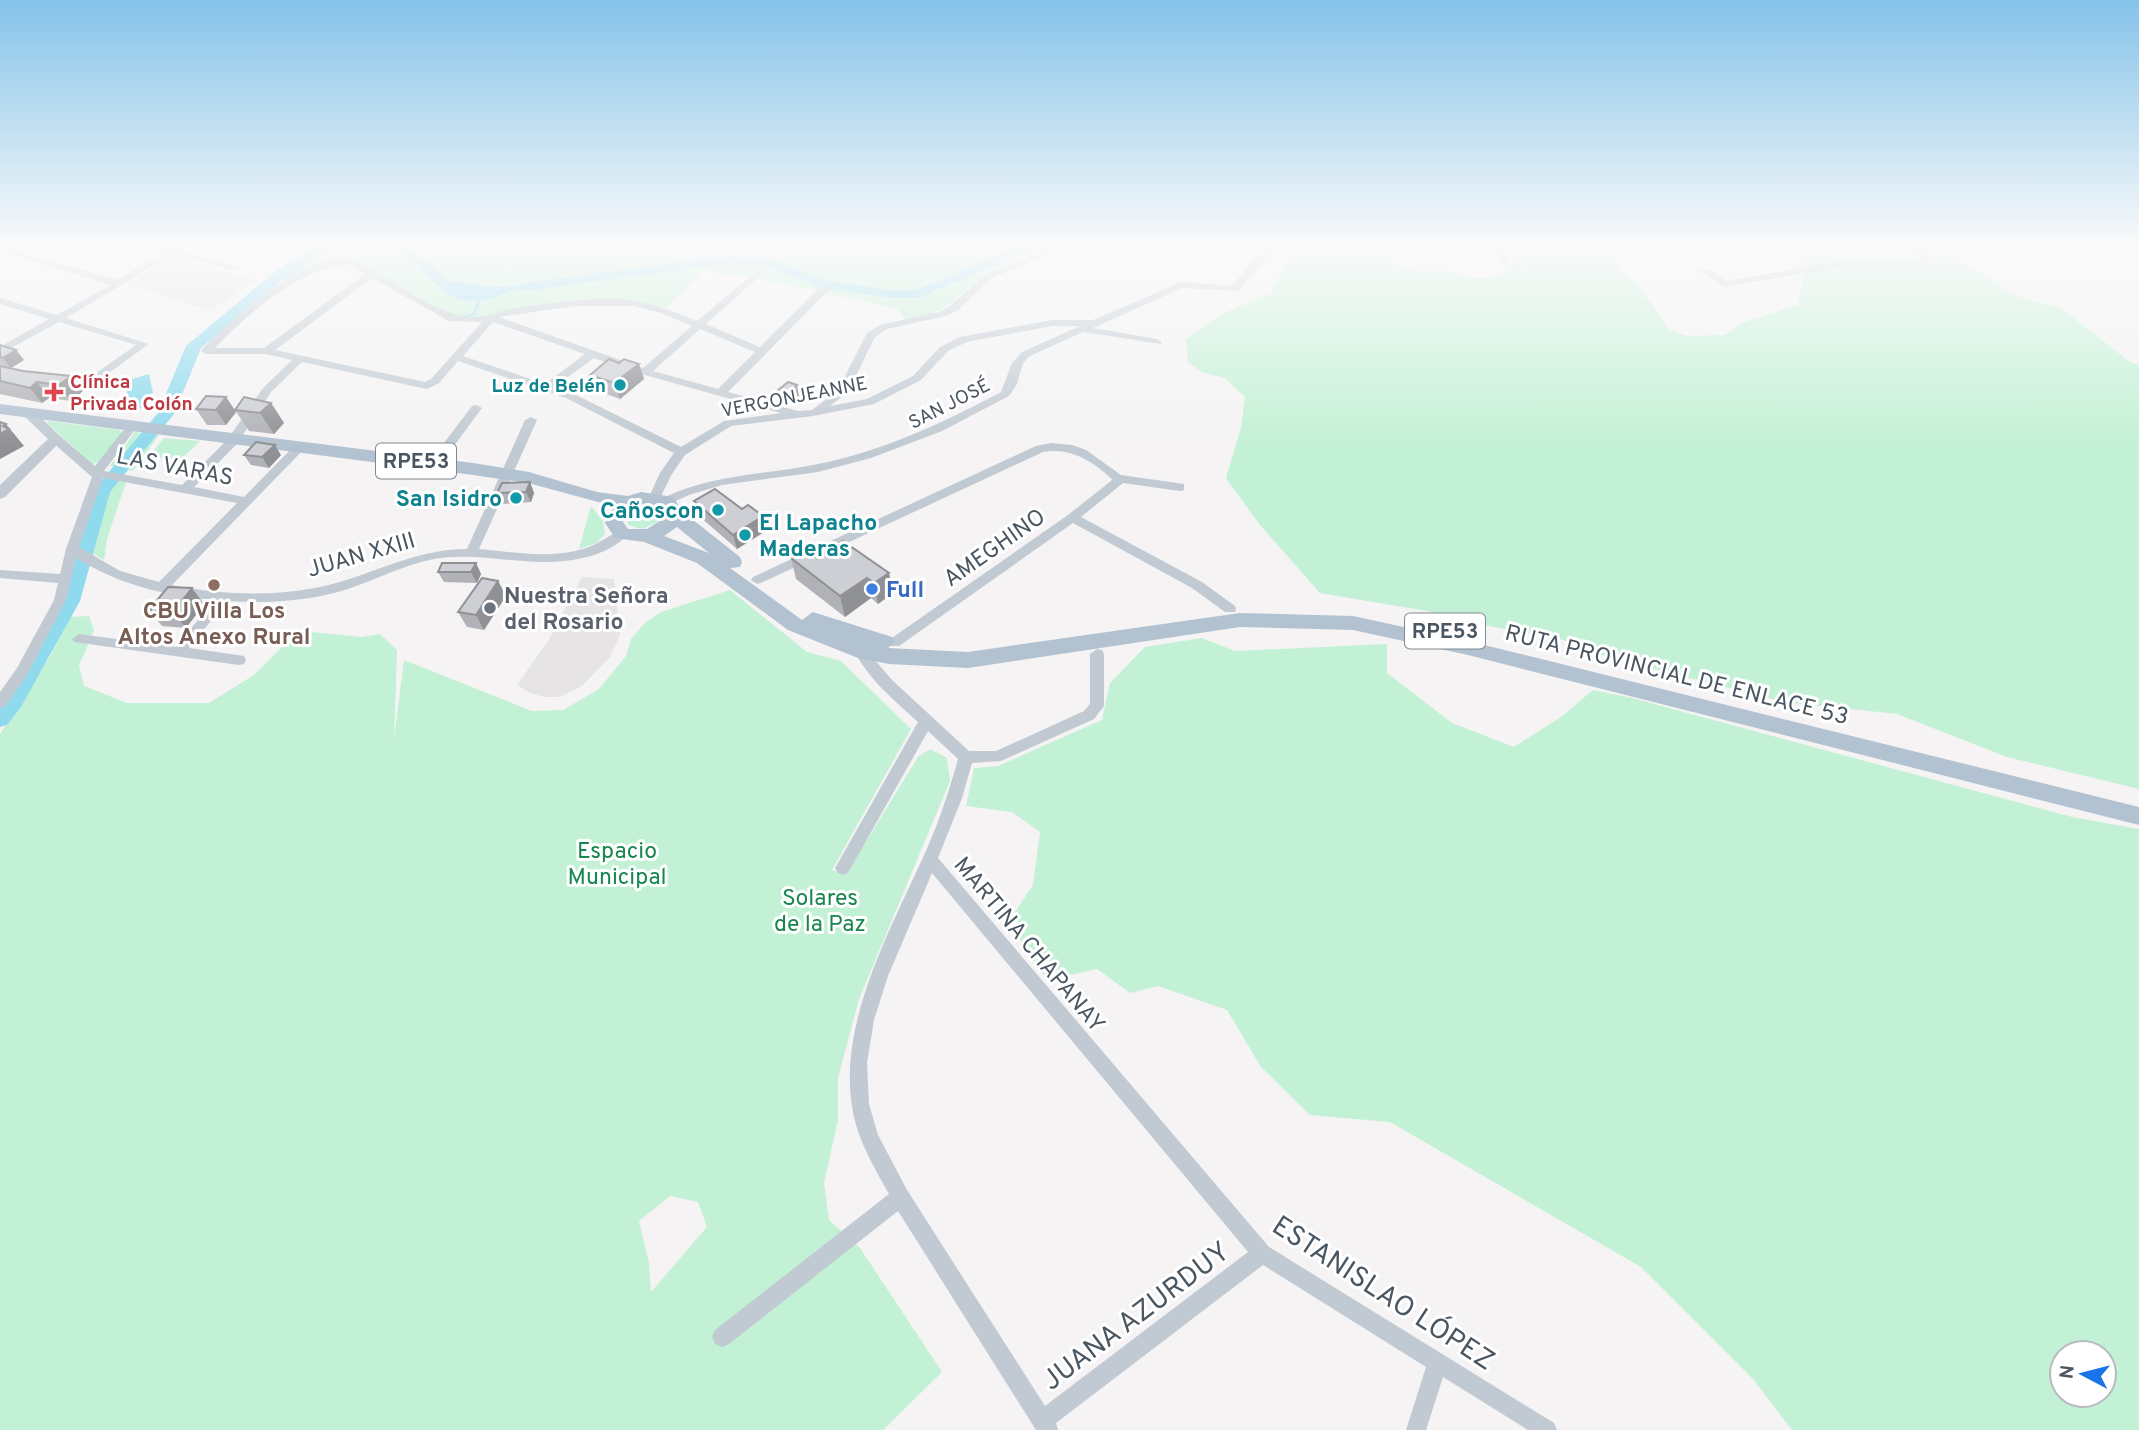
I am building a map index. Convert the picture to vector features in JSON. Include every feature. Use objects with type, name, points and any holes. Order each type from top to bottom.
[{"type":"main road","name":"RPE53","points":[[0,409],[435,463],[506,474],[596,498],[665,505]]},
{"type":"main road","points":[[596,498],[618,526],[632,501]]},
{"type":"main road","points":[[645,536],[661,531],[665,505]]},
{"type":"main road","name":"RUTA PROVINCIAL DE ENLACE 53","points":[[665,505],[750,580]]},
{"type":"main road","name":"RPE53","points":[[618,526],[645,536]]},
{"type":"main road","name":"RUTA PROVINCIAL DE ENLACE 53","points":[[645,536],[704,558],[750,580],[817,622],[889,656],[968,660],[1240,620],[1353,623],[1457,645],[2139,816]]},
{"type":"main road","name":"RUTA PROVINCIAL DE ENLACE 53","points":[[858,643],[997,646],[1230,609],[1326,610],[1423,626],[2139,802]]},
{"type":"street","points":[[39,313],[142,342],[88,383],[51,381]]},
{"type":"street","points":[[0,351],[66,313]]},
{"type":"street","points":[[247,313],[226,329],[206,351],[266,351],[423,387],[431,384],[491,318]]},
{"type":"street","points":[[266,351],[318,313]]},
{"type":"street","points":[[440,313],[453,320],[491,318],[517,313]]},
{"type":"street","points":[[669,313],[761,351]]},
{"type":"street","points":[[645,372],[715,313]]},
{"type":"street","points":[[719,394],[800,313]]},
{"type":"street","points":[[813,413],[843,392],[871,335],[884,327],[945,313]]},
{"type":"street","name":"SAN JOSÉ","points":[[665,505],[709,483],[816,469],[912,441],[1005,394],[1010,388],[1014,365],[1019,359],[1117,313]]},
{"type":"street","points":[[491,318],[645,372],[799,415]]},
{"type":"street","name":"VERGONJEANNE","points":[[632,501],[666,473],[681,452],[728,423],[813,413],[870,402],[917,378],[944,349],[964,338],[1052,323],[1087,326]]},
{"type":"street","points":[[1087,326],[1157,342]]},
{"type":"street","points":[[546,388],[592,354]]},
{"type":"street","points":[[456,357],[570,396],[681,452]]},
{"type":"street","points":[[185,489],[233,437],[262,395],[298,360]]},
{"type":"street","points":[[435,463],[476,408]]},
{"type":"street","points":[[28,413],[56,439],[102,474]]},
{"type":"street","points":[[471,554],[531,420]]},
{"type":"street","points":[[0,704],[49,623],[66,579],[98,477],[133,425]]},
{"type":"street","points":[[1,492],[56,439]]},
{"type":"street","points":[[750,580],[968,479],[1053,445],[1076,449],[1092,456],[1117,481],[1180,487]]},
{"type":"street","points":[[161,588],[301,446]]},
{"type":"street","name":"VERGONJEANNE","points":[[665,505],[666,473]]},
{"type":"street","name":"LAS VARAS","points":[[102,474],[125,476],[246,501]]},
{"type":"street","name":"AMEGHINO","points":[[894,643],[1072,518],[1117,481]]},
{"type":"street","points":[[1072,518],[1197,585],[1230,609]]},
{"type":"street","name":"JUAN XXIII","points":[[74,550],[122,577],[161,588],[224,596],[327,589],[435,555],[589,555],[603,549],[618,526]]},
{"type":"street","points":[[0,574],[66,579]]},
{"type":"street","points":[[179,652],[224,596]]},
{"type":"street","points":[[79,639],[239,660]]},
{"type":"street","points":[[858,643],[883,682],[965,757],[996,757],[1089,715],[1097,706],[1097,654]]},
{"type":"street","points":[[843,868],[926,719]]},
{"type":"street","points":[[965,757],[953,807],[900,927],[873,1002],[858,1059],[860,1107],[880,1160],[900,1196],[1045,1425]]},
{"type":"street","name":"MARTINA CHAPANAY","points":[[930,860],[1095,1057]]},
{"type":"street","name":"ESTANISLAO LÓPEZ","points":[[1095,1057],[1262,1254],[1548,1430]]},
{"type":"street","points":[[722,1337],[900,1196]]},
{"type":"street","name":"JUANA AZURDUY","points":[[1045,1425],[1262,1254]]},
{"type":"street","points":[[1416,1430],[1438,1362]]},
{"type":"shaded area","points":[[582,577],[614,579],[620,635],[610,657],[582,686],[559,697],[530,693],[517,685],[548,641]]},
{"type":"green space","points":[[446,313],[508,313],[476,319]]},
{"type":"green space","points":[[901,313],[934,313],[920,317],[905,320]]},
{"type":"green space","points":[[1224,313],[1657,313],[1669,330],[1688,336],[1724,335],[1744,322],[1773,313],[2067,313],[2130,362],[2139,365],[2139,789],[2007,757],[1897,714],[1784,702],[1607,657],[1563,640],[1453,619],[1427,611],[1320,593],[1260,525],[1226,478],[1241,428],[1245,397],[1225,378],[1201,372],[1188,362],[1186,339]]},
{"type":"green space","points":[[49,421],[120,430],[122,434],[104,460],[92,464],[47,423]]},
{"type":"green space","points":[[135,432],[159,435],[133,471],[110,466]]},
{"type":"green space","points":[[164,438],[200,441],[180,460],[149,456]]},
{"type":"green space","points":[[103,480],[126,482],[107,539],[104,560],[80,546]]},
{"type":"green space","points":[[591,506],[603,521],[605,534],[596,543],[579,549]]},
{"type":"green space","points":[[648,506],[660,512],[657,522],[642,529],[628,525],[628,514]]},
{"type":"green space","points":[[730,590],[807,652],[841,661],[911,729],[832,870],[846,874],[918,757],[930,749],[947,758],[950,781],[859,999],[838,1078],[838,1120],[824,1183],[829,1220],[860,1248],[942,1372],[883,1430],[0,1430],[0,734],[51,655],[70,617],[89,616],[94,630],[79,666],[84,686],[127,703],[209,703],[254,675],[292,637],[311,632],[362,637],[380,634],[397,650],[394,739],[404,660],[532,711],[563,710],[599,689],[626,656],[631,639],[645,623],[661,612]],"holes":[[[670,1196],[698,1202],[707,1227],[651,1292],[649,1263],[639,1221]]]},
{"type":"green space","points":[[1202,638],[1235,651],[1387,644],[1387,673],[1452,723],[1514,747],[1561,717],[1593,690],[1632,698],[2072,817],[2139,829],[2139,1430],[1792,1430],[1753,1379],[1641,1267],[1390,1122],[1310,1115],[1261,1067],[1227,1010],[1158,986],[1130,993],[1097,969],[1048,980],[1025,951],[1011,918],[1033,885],[1040,832],[1012,812],[966,806],[974,768],[998,766],[1102,720],[1110,683],[1145,647]]},
{"type":"water","points":[[149,374],[153,393],[146,395],[145,407],[130,412],[125,381]]},
{"type":"building","points":[[0,345],[16,350],[3,358],[0,357]]},
{"type":"building","points":[[609,359],[619,363],[624,359],[639,364],[614,383],[590,375]]},
{"type":"building","points":[[0,366],[71,376],[59,385],[37,382],[30,388],[0,381]]},
{"type":"building","points":[[788,382],[797,385],[787,395],[777,391]]},
{"type":"building","points":[[206,396],[226,397],[216,410],[196,409]]},
{"type":"building","points":[[244,397],[271,403],[260,413],[235,410]]},
{"type":"building","points":[[0,422],[6,424],[3,426],[9,429],[0,434]]},
{"type":"building","points":[[256,442],[275,445],[262,457],[244,455]]},
{"type":"building","points":[[530,482],[526,492],[497,493],[502,483]]},
{"type":"building","points":[[715,489],[742,509],[748,505],[763,516],[733,535],[694,501]]},
{"type":"building","points":[[843,541],[889,573],[874,583],[867,578],[840,596],[791,558],[805,549],[817,558]]},
{"type":"building","points":[[442,563],[476,563],[471,572],[438,572]]},
{"type":"building","points":[[482,578],[498,581],[476,615],[458,612]]},
{"type":"building","points":[[168,587],[192,588],[173,612],[149,610]]},
{"type":"waterway","points":[[0,719],[14,701],[70,601],[102,491],[166,414],[194,346],[234,313]]},
{"type":"waterway","points":[[464,317],[475,313]]},
{"type":"place","name":"Luz de Belén","points":[[620,385]]},
{"type":"place","name":"Clínica Privada Colón","points":[[54,392]]},
{"type":"place","name":"San Isidro","points":[[516,498]]},
{"type":"place","name":"Cañoscon","points":[[718,510]]},
{"type":"place","name":"El Lapacho Maderas","points":[[745,535]]},
{"type":"place","name":"CBU Villa Los Altos Anexo Rural","points":[[214,585]]},
{"type":"place","name":"Full","points":[[872,589]]},
{"type":"place","name":"Nuestra Señora del Rosario","points":[[490,608]]},
{"type":"park label","name":"Espacio Municipal","points":[[617,863]]},
{"type":"park label","name":"Solares de la Paz","points":[[820,910]]}]
